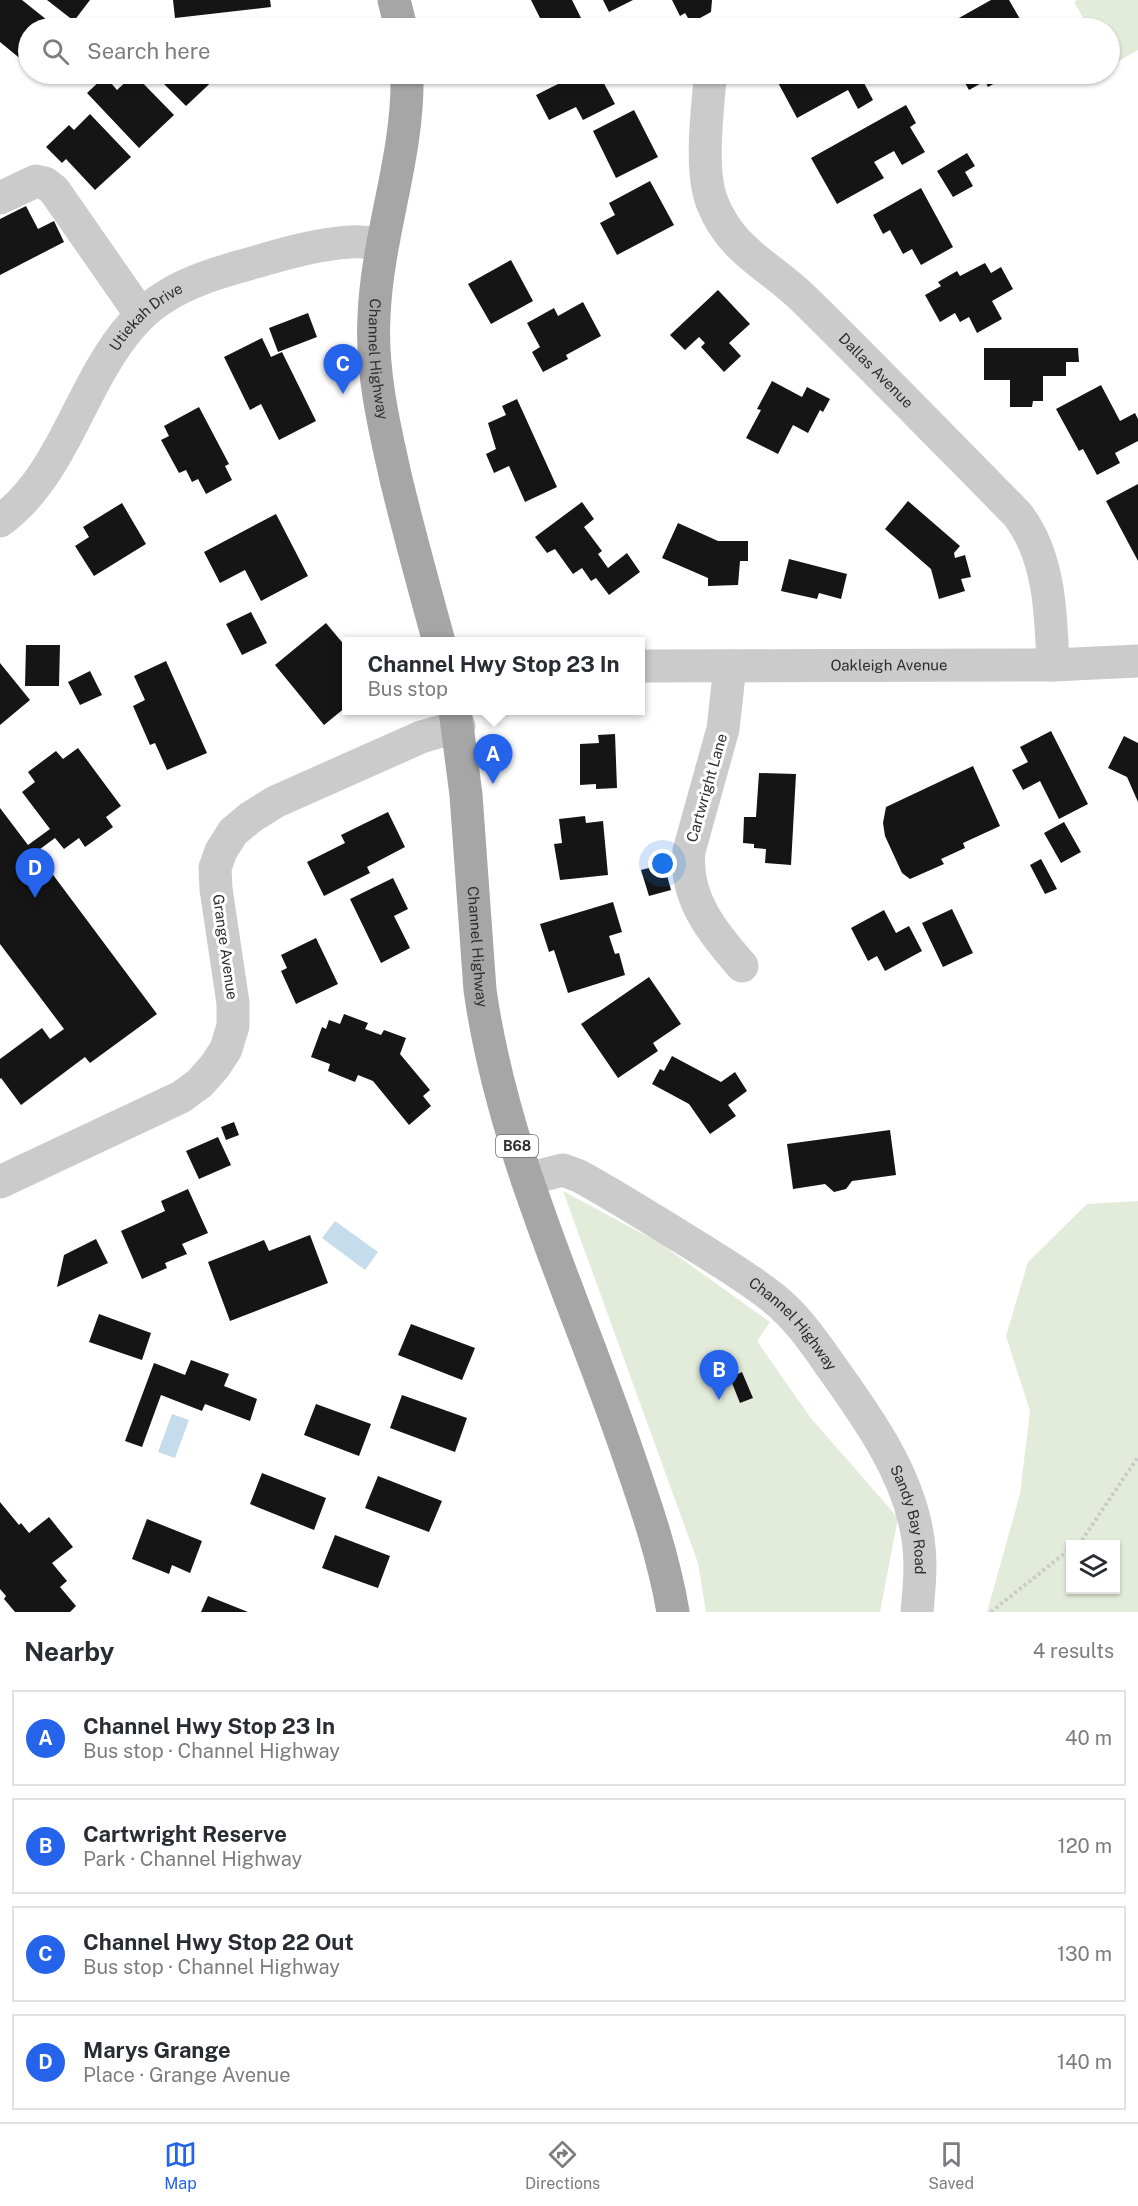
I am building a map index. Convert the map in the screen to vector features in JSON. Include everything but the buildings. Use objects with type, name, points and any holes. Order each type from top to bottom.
[{"type":"main road","points":[[394,0],[398,18]]},
{"type":"main road","name":"Channel Highway","points":[[406,84],[402,141],[382,244],[374,317],[374,345],[379,393],[399,493],[438,637]]},
{"type":"main road","name":"Channel Highway","points":[[457,718],[466,795],[477,957],[485,1022],[502,1094],[527,1179],[615,1418],[663,1563],[673,1612]]},
{"type":"street","name":"Dallas Avenue","points":[[710,84],[706,152],[707,182],[712,202],[739,246],[802,297],[1017,514],[1028,528],[1040,558],[1047,593],[1052,622],[1053,665]]},
{"type":"street","points":[[0,198],[36,181],[45,183],[54,190],[141,315]]},
{"type":"street","name":"Utiekah Drive","points":[[0,521],[12,512],[32,490],[48,467],[103,364],[124,333],[141,315],[185,285],[214,273],[310,248],[352,242],[382,244]]},
{"type":"street","name":"Oakleigh Avenue","points":[[645,666],[1053,665],[1138,661]]},
{"type":"street","name":"Cartwright Lane","points":[[730,666],[723,729],[689,851],[687,869],[694,893],[708,922],[721,942],[742,966]]},
{"type":"street","name":"Grange Avenue","points":[[0,1182],[181,1097],[200,1083],[215,1066],[226,1049],[234,1026],[215,868],[221,850],[232,832],[275,802],[421,737],[457,718]]},
{"type":"street","name":"Channel Highway","points":[[527,1179],[563,1170],[579,1176],[713,1256],[772,1297],[809,1335],[857,1402],[874,1431]]},
{"type":"street","name":"Sandy Bay Road","points":[[874,1431],[908,1498],[918,1539],[920,1576],[917,1612]]},
{"type":"path","points":[[1082,1540],[1138,1457]]},
{"type":"path","points":[[991,1612],[1066,1553]]},
{"type":"green space","points":[[1077,0],[1138,0],[1138,50],[1120,60],[1120,18],[1083,18],[1074,2]]},
{"type":"green space","points":[[563,1191],[658,1242],[770,1322],[757,1341],[810,1417],[898,1518],[880,1612],[706,1612],[698,1563]]},
{"type":"green space","points":[[1138,1201],[1138,1612],[987,1612],[1020,1494],[1030,1411],[1006,1336],[1028,1262],[1087,1204]]},
{"type":"water","points":[[335,1221],[378,1252],[365,1270],[322,1238]]},
{"type":"water","points":[[172,1414],[189,1420],[175,1458],[158,1452]]},
{"type":"place","name":"Channel Hwy Stop 22 Out","points":[[343,394]]},
{"type":"place","name":"Channel Hwy Stop 23 In","points":[[493,784]]},
{"type":"place","name":"Marys Grange","points":[[35,898]]},
{"type":"place","name":"Cartwright Reserve","points":[[719,1400]]}]
